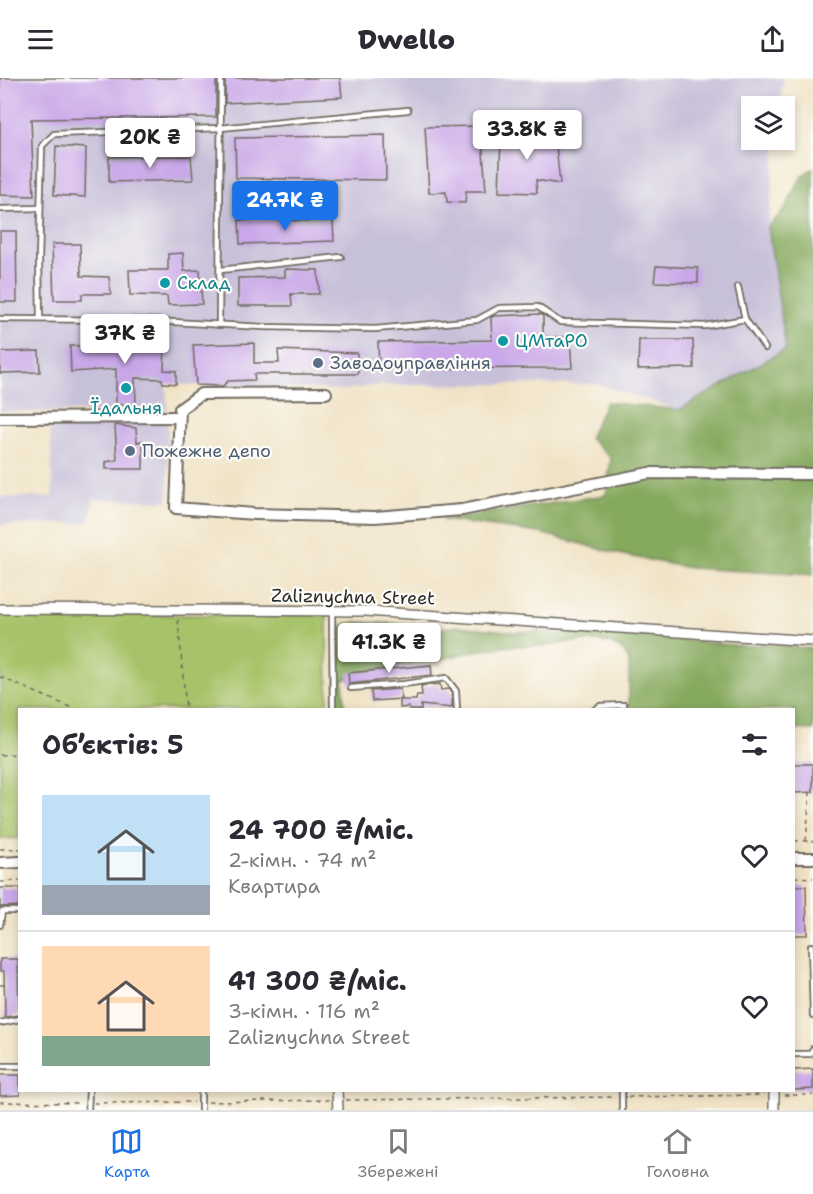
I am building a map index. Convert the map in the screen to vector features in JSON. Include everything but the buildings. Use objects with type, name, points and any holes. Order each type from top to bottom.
[{"type":"street","points":[[326,393],[201,394],[180,409],[176,508],[254,514],[375,517],[462,510],[649,473],[813,474]]},
{"type":"street","points":[[0,418],[178,417]]},
{"type":"street","name":"Zaliznychna Street","points":[[0,609],[387,612],[813,641]]},
{"type":"street","points":[[795,858],[813,858]]},
{"type":"street","points":[[0,863],[18,862]]},
{"type":"street","points":[[774,1093],[774,1110]]},
{"type":"lane","points":[[219,325],[221,78]]},
{"type":"lane","points":[[40,319],[42,146],[54,134],[220,128],[408,110]]},
{"type":"lane","points":[[0,209],[40,208]]},
{"type":"lane","points":[[220,270],[341,257]]},
{"type":"lane","points":[[738,287],[745,320],[765,348]]},
{"type":"lane","points":[[0,319],[136,320],[219,325],[375,329],[477,320],[500,308],[538,307],[560,322],[705,326],[745,320]]},
{"type":"lane","points":[[332,611],[333,708]]},
{"type":"lane","points":[[351,688],[446,678],[456,691],[457,708]]},
{"type":"lane","points":[[597,708],[624,705]]},
{"type":"lane","points":[[0,925],[2,911],[18,911]]},
{"type":"lane","points":[[811,946],[813,1017]]},
{"type":"lane","points":[[0,1023],[18,1019]]},
{"type":"lane","points":[[795,1054],[812,1052]]},
{"type":"lane","points":[[0,1066],[18,1066]]},
{"type":"lane","points":[[88,1110],[89,1092]]},
{"type":"lane","points":[[201,1092],[201,1110]]},
{"type":"lane","points":[[622,1094],[622,1110]]},
{"type":"path","points":[[177,610],[186,708]]},
{"type":"path","points":[[0,677],[72,708]]},
{"type":"path","points":[[0,755],[18,754]]},
{"type":"path","points":[[806,841],[810,792]]},
{"type":"path","points":[[795,841],[813,841]]},
{"type":"path","points":[[0,849],[18,849]]},
{"type":"path","points":[[795,877],[813,878]]},
{"type":"path","points":[[0,882],[18,881]]},
{"type":"path","points":[[0,985],[4,986]]},
{"type":"path","points":[[0,1102],[201,1102],[622,1094],[813,1095]]},
{"type":"shaded area","points":[[0,78],[783,78],[781,96],[741,96],[741,150],[776,150],[768,227],[786,349],[679,410],[597,384],[381,385],[342,390],[166,384],[168,412],[0,412]]},
{"type":"shaded area","points":[[168,420],[168,501],[94,499],[89,523],[0,525],[0,497],[53,497],[50,424]]},
{"type":"green space","points":[[813,168],[813,575],[690,568],[623,555],[540,533],[442,520],[606,495],[611,458],[589,438],[606,402],[679,410],[786,349],[768,227],[785,209],[802,176]]},
{"type":"green space","points":[[0,615],[327,615],[328,708],[18,708],[18,838],[0,839]]},
{"type":"green space","points":[[392,623],[430,630],[458,626],[516,632],[542,631],[553,634],[602,632],[743,646],[768,644],[813,649],[813,730],[795,729],[795,708],[629,708],[629,660],[623,650],[599,641],[579,641],[546,646],[510,646],[474,651],[443,659],[413,662],[386,669],[374,669],[343,680],[345,708],[336,708],[337,634],[345,624]]},
{"type":"place","name":"Склад","points":[[165,283]]},
{"type":"place","name":"ЦМтаРО","points":[[503,341]]},
{"type":"place","name":"Заводоуправління","points":[[318,363]]},
{"type":"place","name":"Їдальня","points":[[126,388]]},
{"type":"place","name":"Пожежне депо","points":[[130,451]]}]
